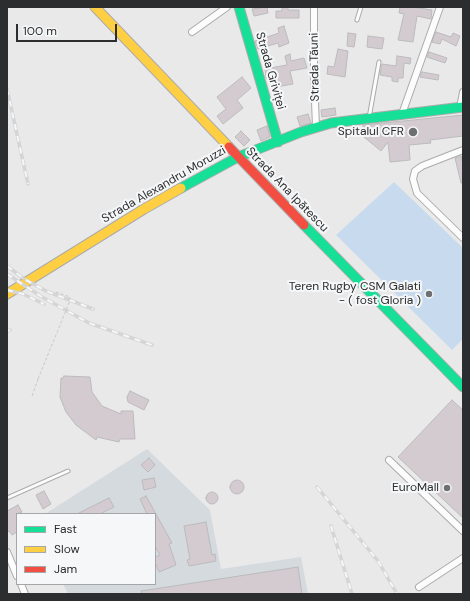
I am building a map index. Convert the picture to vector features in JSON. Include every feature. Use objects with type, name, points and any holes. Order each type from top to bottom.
[{"type":"street","name":"Strada Ana Ipătescu","points":[[95,7],[238,157],[463,387]]},
{"type":"street","points":[[192,32],[227,7]]},
{"type":"street","name":"Strada Griviței","points":[[239,7],[278,142]]},
{"type":"street","name":"Strada Tăuni","points":[[314,7],[316,127]]},
{"type":"street","points":[[402,114],[440,7]]},
{"type":"street","points":[[462,108],[463,92]]},
{"type":"street","name":"Strada Alexandru Moruzzi","points":[[7,294],[144,209],[238,157],[316,127],[331,123],[462,108]]},
{"type":"street","points":[[463,150],[422,166],[416,171],[413,179],[417,193],[463,238]]},
{"type":"street","points":[[389,460],[463,531]]},
{"type":"street","points":[[7,552],[16,574]]},
{"type":"street","points":[[419,587],[463,558]]},
{"type":"lane","points":[[357,20],[361,7]]},
{"type":"lane","points":[[369,118],[379,62]]},
{"type":"lane","points":[[7,498],[68,471]]},
{"type":"path","points":[[32,396],[69,303],[70,297],[56,292]]},
{"type":"shaded area","name":"Teren Rugby CSM Galati - ( fost Gloria )","points":[[394,182],[463,248],[463,339],[452,350],[336,235]]},
{"type":"shaded area","points":[[147,449],[210,510],[221,569],[301,557],[308,594],[68,594],[64,585],[156,585],[156,513],[47,513]]},
{"type":"building","points":[[267,7],[268,13],[254,16],[252,9]]},
{"type":"building","points":[[282,7],[288,7],[288,10],[299,10],[299,18],[276,18],[276,11],[282,11]]},
{"type":"building","points":[[400,7],[413,7],[432,10],[431,19],[417,16],[413,42],[398,40],[404,14],[399,13]]},
{"type":"building","points":[[284,26],[289,43],[279,47],[278,43],[258,49],[255,41],[279,33],[278,28]]},
{"type":"building","points":[[436,32],[451,37],[453,33],[460,36],[456,46],[442,39],[440,44],[432,42]]},
{"type":"building","points":[[348,33],[356,34],[354,47],[347,46]]},
{"type":"building","points":[[368,36],[384,38],[382,49],[367,47]]},
{"type":"building","points":[[338,49],[348,51],[345,77],[327,74],[328,66],[334,67]]},
{"type":"building","points":[[429,52],[447,58],[445,63],[427,57]]},
{"type":"building","points":[[290,54],[291,61],[304,58],[307,68],[290,71],[293,84],[276,87],[274,77],[266,78],[265,69],[287,65],[285,56]]},
{"type":"building","points":[[397,56],[411,58],[410,64],[404,63],[403,78],[398,78],[398,82],[392,81],[392,77],[380,75],[382,64],[396,66]]},
{"type":"building","points":[[422,72],[439,75],[438,80],[420,77]]},
{"type":"building","points":[[242,77],[251,88],[237,100],[243,108],[223,124],[217,116],[226,109],[217,97]]},
{"type":"building","points":[[335,108],[336,115],[322,117],[321,110]]},
{"type":"building","points":[[308,114],[311,123],[300,126],[297,117]]},
{"type":"building","points":[[463,115],[463,136],[430,140],[431,143],[409,145],[410,160],[390,162],[388,142],[381,151],[364,137],[363,125]]},
{"type":"building","points":[[267,126],[270,137],[261,141],[257,130]]},
{"type":"building","points":[[241,131],[250,140],[244,146],[235,137]]},
{"type":"building","points":[[461,156],[463,164],[463,183],[461,183],[455,158]]},
{"type":"building","points":[[64,376],[90,377],[92,392],[102,406],[121,414],[121,411],[133,411],[135,439],[120,439],[119,442],[97,437],[96,440],[76,425],[66,412],[60,397],[61,378]]},
{"type":"building","points":[[130,391],[149,400],[144,410],[128,402],[127,397]]},
{"type":"building","name":"EuroMall","points":[[452,400],[463,410],[463,518],[398,457]]},
{"type":"building","points":[[149,458],[155,465],[148,472],[141,465]]},
{"type":"building","points":[[154,478],[156,487],[144,490],[142,480]]},
{"type":"building","points":[[234,480],[240,480],[244,484],[244,490],[240,494],[234,494],[230,490],[230,484]]},
{"type":"building","points":[[44,491],[51,504],[43,509],[36,495]]},
{"type":"building","points":[[210,492],[214,492],[218,498],[214,504],[210,504],[206,500],[206,496]]},
{"type":"building","points":[[146,496],[155,513],[147,513],[140,499]]},
{"type":"building","points":[[109,498],[114,507],[102,513],[79,513]]},
{"type":"building","points":[[18,505],[22,512],[16,513],[16,533],[12,535],[9,531],[7,532],[7,511]]},
{"type":"building","points":[[156,514],[172,543],[169,544],[176,565],[159,572],[156,564],[156,557],[160,555],[156,548]]},
{"type":"building","points":[[206,522],[212,555],[215,554],[216,561],[189,566],[187,560],[190,559],[184,526]]},
{"type":"building","points":[[298,567],[302,594],[142,594],[141,591]]},
{"type":"railway","points":[[7,89],[28,184]]},
{"type":"railway","points":[[7,266],[23,278]]},
{"type":"railway","points":[[7,274],[42,297],[89,323],[152,345]]},
{"type":"railway","points":[[26,280],[46,291],[93,309]]},
{"type":"railway","points":[[7,290],[23,294],[44,304]]},
{"type":"railway","points":[[317,487],[378,561],[397,594]]},
{"type":"railway","points":[[331,526],[352,594]]},
{"type":"traffic: fast","points":[[239,7],[278,142]]},
{"type":"traffic: fast","points":[[181,188],[238,157],[301,132],[331,123],[463,107]]},
{"type":"traffic: fast","points":[[304,225],[463,387]]},
{"type":"traffic: slow","points":[[95,7],[229,147]]},
{"type":"traffic: slow","points":[[7,294],[144,209],[181,188]]},
{"type":"traffic: jam","points":[[229,147],[304,225]]},
{"type":"place","name":"Spitalul CFR","points":[[413,132]]},
{"type":"place","name":"Teren Rugby CSM Galati - ( fost Gloria )","points":[[429,294]]},
{"type":"place","name":"EuroMall","points":[[447,488]]}]
